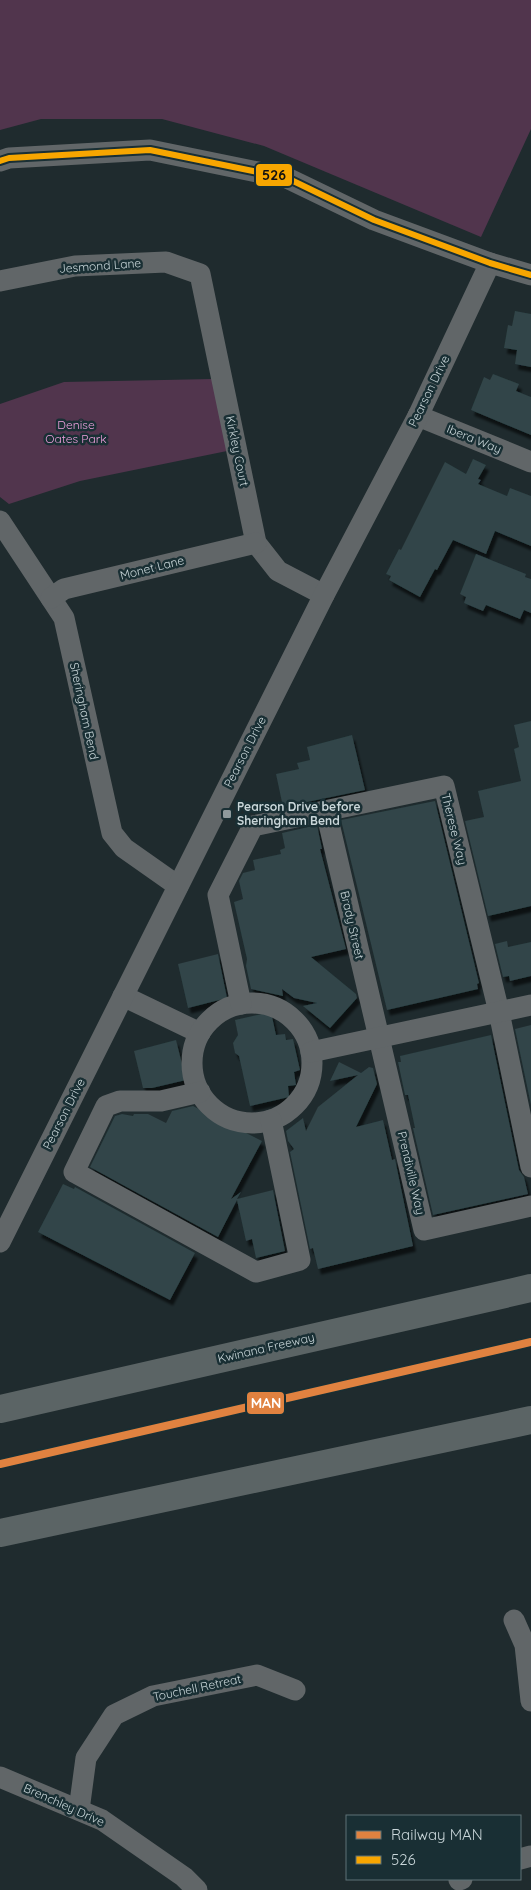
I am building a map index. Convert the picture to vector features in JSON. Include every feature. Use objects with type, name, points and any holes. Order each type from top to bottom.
[{"type":"highway","name":"Kwinana Freeway","points":[[0,1409],[531,1288]]},
{"type":"highway","points":[[0,1533],[531,1420]]},
{"type":"street","points":[[0,161],[9,158],[150,150],[287,178],[374,220],[490,263],[531,275]]},
{"type":"street","name":"Jesmond Lane","points":[[0,281],[75,266],[166,262],[200,274]]},
{"type":"street","name":"Pearson Drive","points":[[0,1242],[324,595],[418,416],[490,263]]},
{"type":"street","name":"Kirkley Court","points":[[200,274],[256,543],[278,571],[324,595]]},
{"type":"street","name":"Ibera Way","points":[[418,416],[531,462]]},
{"type":"street","name":"Sheringham Bend","points":[[0,521],[64,618],[112,833],[124,848],[178,886]]},
{"type":"street","name":"Monet Lane","points":[[51,598],[64,589],[256,543]]},
{"type":"street","name":"Therese Way","points":[[241,1004],[218,895],[253,826],[444,786],[499,1012]]},
{"type":"street","name":"Brady Street","points":[[326,810],[379,1038]]},
{"type":"street","points":[[123,996],[200,1033]]},
{"type":"street","points":[[260,1003],[278,1009],[293,1019],[305,1034],[311,1052],[312,1069],[308,1086],[299,1101],[286,1113],[270,1120],[250,1123],[230,1119],[212,1108],[200,1092],[193,1072],[193,1052],[200,1033],[211,1019],[225,1009],[241,1004],[260,1003]]},
{"type":"street","points":[[311,1052],[531,1005]]},
{"type":"street","points":[[499,1012],[531,1167]]},
{"type":"street","name":"Prendiville Way","points":[[379,1038],[424,1230],[531,1206]]},
{"type":"street","points":[[200,1092],[161,1101],[120,1100],[106,1106],[74,1172],[256,1272],[300,1260],[270,1120]]},
{"type":"street","points":[[514,1620],[525,1645],[531,1701]]},
{"type":"street","name":"Touchell Retreat","points":[[79,1810],[86,1758],[114,1715],[153,1696],[257,1675],[294,1690]]},
{"type":"street","name":"Brenchley Drive","points":[[0,1777],[102,1820],[184,1877],[197,1890]]},
{"type":"green space","points":[[0,0],[531,0],[531,129],[481,237],[264,146],[162,119],[41,119],[0,130]]},
{"type":"green space","name":"Denise Oates Park","points":[[213,379],[227,451],[80,481],[9,504],[0,497],[0,404],[64,382]]},
{"type":"building","points":[[515,311],[531,314],[531,367],[515,364],[517,350],[504,348],[508,325],[512,326]]},
{"type":"building","points":[[493,374],[519,384],[516,391],[531,397],[531,435],[471,410],[484,377],[490,380]]},
{"type":"building","points":[[473,459],[486,465],[478,479],[481,480],[478,484],[507,496],[510,488],[531,496],[531,546],[495,531],[486,554],[453,540],[420,597],[389,580],[391,576],[386,574],[399,549],[401,550],[445,462],[466,474]]},
{"type":"building","points":[[476,554],[526,574],[525,577],[531,579],[531,613],[524,610],[520,619],[486,605],[483,611],[464,603],[466,597],[460,594]]},
{"type":"building","points":[[531,721],[531,906],[488,916],[465,821],[484,817],[478,791],[521,781],[514,749],[519,747],[514,725]]},
{"type":"building","points":[[352,735],[365,790],[283,807],[276,774],[299,769],[297,763],[310,760],[307,747]]},
{"type":"building","points":[[435,801],[479,983],[477,984],[478,989],[387,1010],[341,820]]},
{"type":"building","points":[[317,825],[322,849],[320,849],[346,949],[311,957],[356,994],[357,998],[330,1028],[303,1006],[317,1003],[294,998],[282,989],[283,996],[251,989],[246,966],[247,959],[234,902],[243,899],[239,881],[243,873],[255,870],[253,860],[281,854],[280,850],[285,848],[282,833]]},
{"type":"building","points":[[507,941],[508,947],[531,942],[531,976],[510,981],[509,976],[503,977],[495,944]]},
{"type":"building","points":[[218,954],[227,998],[188,1008],[178,964]]},
{"type":"building","points":[[271,1012],[276,1035],[285,1034],[286,1040],[293,1039],[300,1070],[294,1072],[296,1085],[288,1086],[289,1097],[250,1106],[239,1056],[235,1053],[233,1043],[238,1035],[235,1020]]},
{"type":"building","points":[[531,1025],[531,1105],[515,1029]]},
{"type":"building","points":[[491,1035],[519,1170],[524,1177],[528,1194],[433,1215],[413,1128],[415,1128],[408,1095],[405,1095],[398,1062],[401,1062],[400,1056]]},
{"type":"building","points":[[176,1040],[186,1080],[152,1088],[143,1088],[134,1051]]},
{"type":"building","points":[[339,1062],[361,1073],[369,1067],[373,1068],[377,1084],[356,1127],[383,1120],[392,1160],[395,1159],[413,1246],[318,1269],[313,1248],[310,1249],[290,1152],[294,1149],[288,1141],[286,1131],[303,1118],[306,1131],[318,1107],[358,1075],[330,1081]]},
{"type":"building","points":[[193,1106],[262,1141],[231,1199],[241,1192],[237,1199],[273,1190],[285,1251],[256,1258],[252,1239],[246,1241],[237,1200],[218,1237],[90,1167],[115,1116],[122,1114],[133,1116],[134,1114],[148,1114],[166,1123],[172,1111]]},
{"type":"building","points":[[63,1184],[74,1189],[75,1187],[195,1253],[170,1300],[38,1232]]},
{"type":"rail line","name":"MAN","points":[[0,1464],[531,1342]]},
{"type":"transit line","name":"526","points":[[0,161],[9,158],[150,150],[287,178],[374,220],[490,263],[531,275]]},
{"type":"place","name":"Pearson Drive before Sheringham Bend","points":[[227,814]]}]
